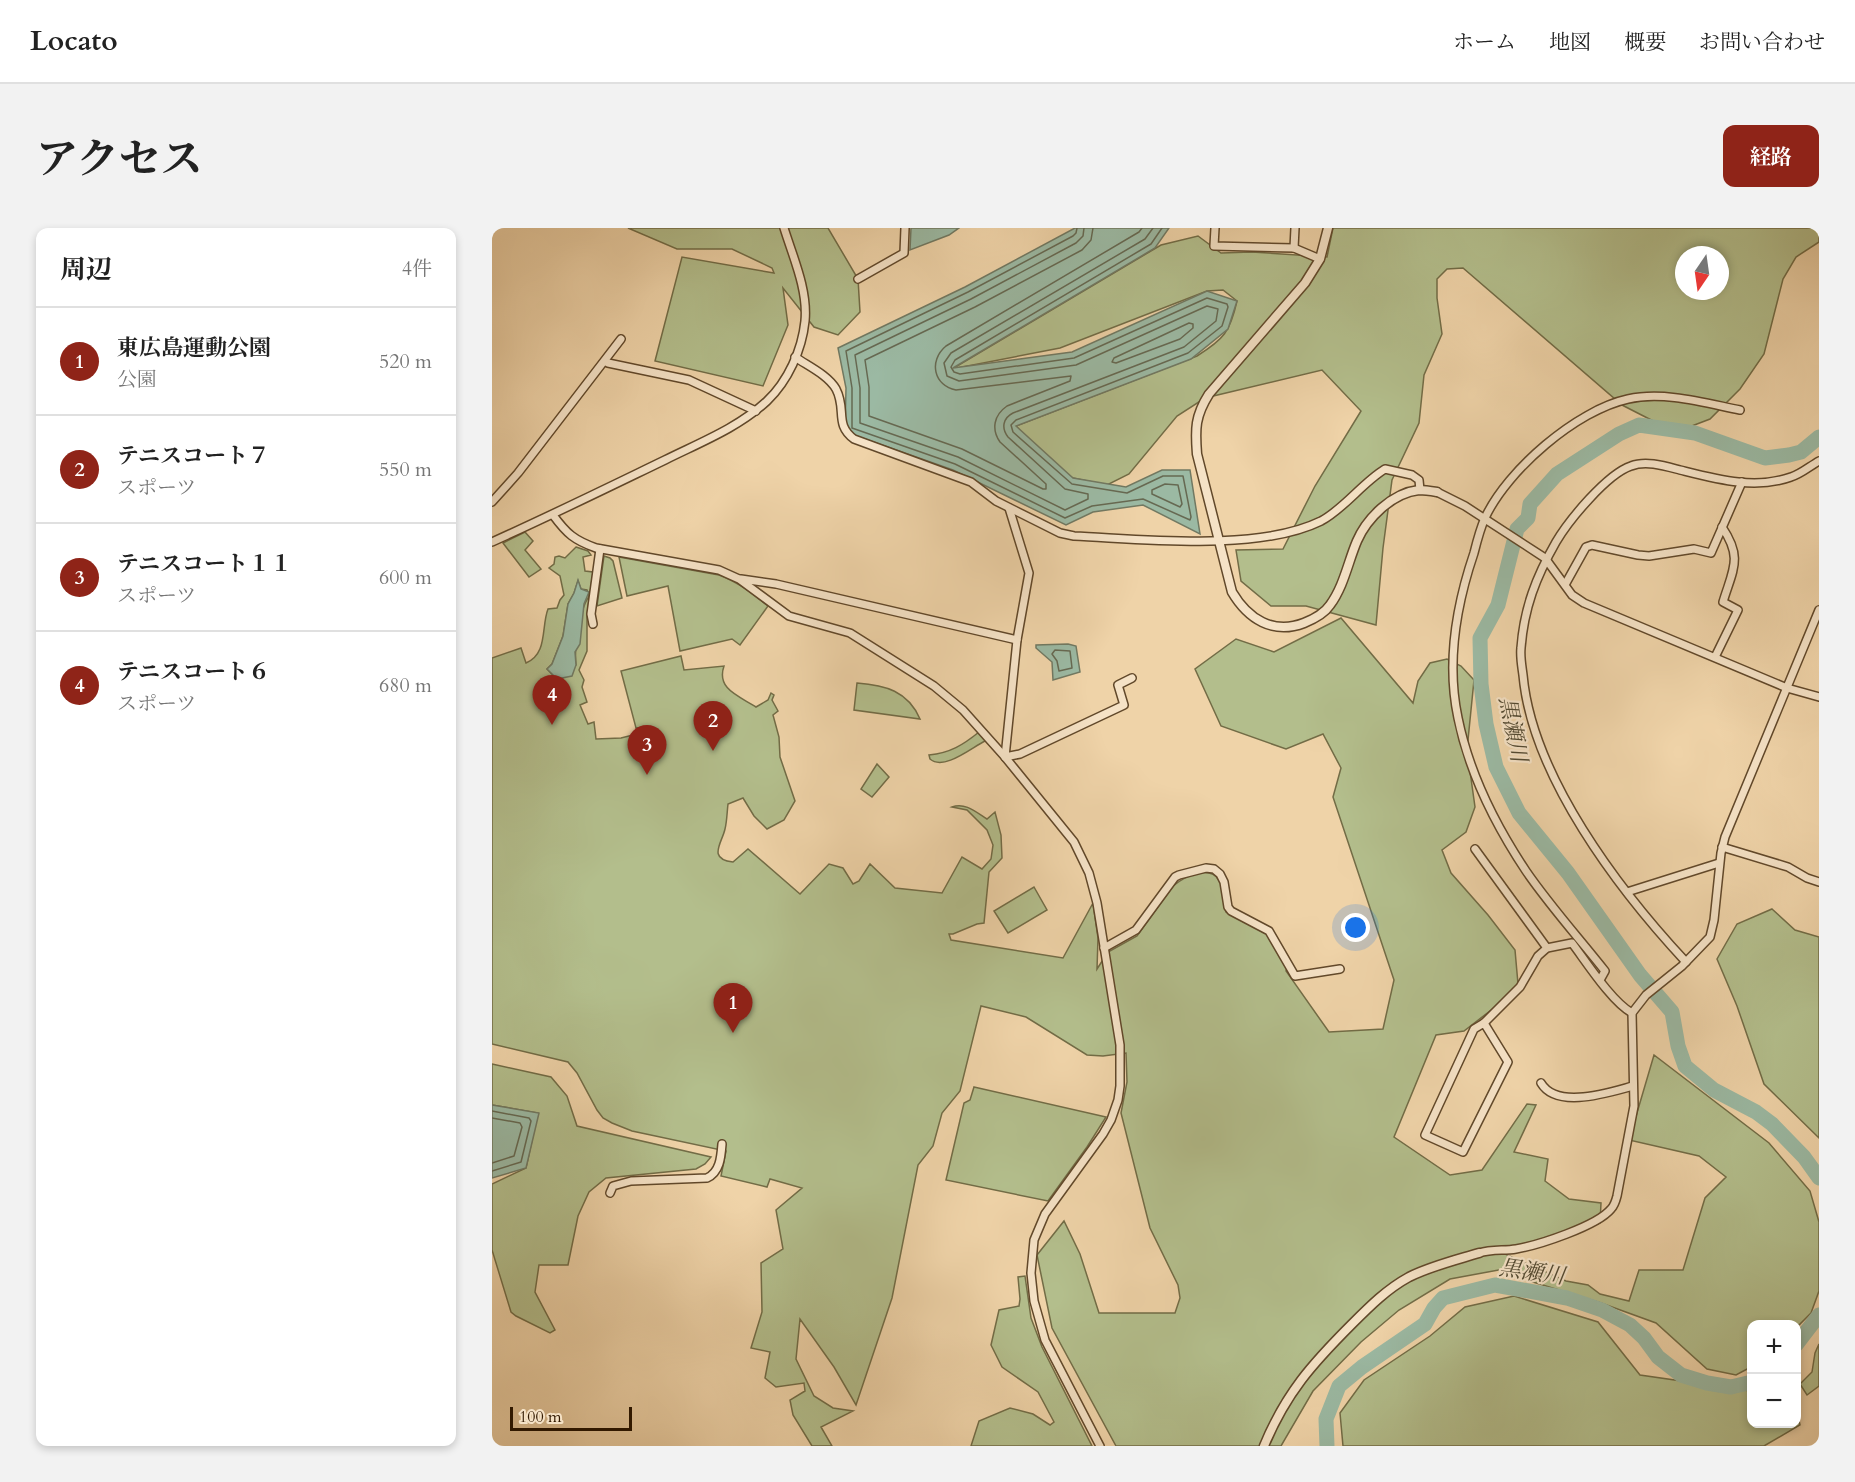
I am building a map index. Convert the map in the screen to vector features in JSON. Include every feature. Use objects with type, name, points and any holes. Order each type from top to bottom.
[{"type":"street","points":[[492,542],[553,515],[739,423],[769,400],[788,376],[800,347],[805,320],[803,292],[784,228]]},
{"type":"street","points":[[858,279],[904,253],[905,228]]},
{"type":"street","points":[[1215,228],[1214,246],[1294,248],[1320,259]]},
{"type":"street","points":[[1294,248],[1295,228]]},
{"type":"street","points":[[1328,228],[1320,259],[1305,283],[1219,383],[1201,408],[1195,434],[1197,454],[1232,592],[1244,609],[1260,622],[1276,628],[1294,627],[1314,619],[1328,608],[1338,593],[1358,539],[1372,518],[1386,504],[1406,493],[1420,490],[1437,492],[1487,520],[1546,559],[1572,595],[1584,603],[1787,688],[1819,697]]},
{"type":"street","points":[[492,502],[518,473],[621,339]]},
{"type":"street","points":[[795,357],[834,386],[842,403],[841,422],[845,432],[854,440],[971,482],[1009,508],[1060,533],[1074,536],[1247,539],[1297,531],[1323,520],[1373,476],[1385,469],[1412,475],[1419,480],[1420,490]]},
{"type":"street","points":[[605,361],[689,380],[756,411]]},
{"type":"street","points":[[1600,980],[1605,971],[1527,872],[1500,827],[1472,765],[1458,718],[1453,677],[1454,631],[1462,587],[1487,520],[1499,495],[1564,429],[1604,406],[1650,396],[1740,410]]},
{"type":"street","points":[[1684,964],[1627,892],[1579,824],[1551,770],[1534,729],[1524,692],[1520,650],[1525,617],[1535,581],[1569,521],[1615,475],[1632,465],[1654,464],[1724,481],[1754,483],[1792,477],[1819,461]]},
{"type":"street","points":[[1566,583],[1587,547],[1592,545],[1649,556],[1694,549],[1711,553],[1742,482]]},
{"type":"street","points":[[1005,757],[1017,640],[1029,573],[1009,508]]},
{"type":"street","points":[[553,515],[565,531],[578,542],[600,549],[719,570],[739,579],[789,616],[850,633],[934,686],[963,710],[1005,757],[1074,842],[1089,873],[1097,903],[1122,1068],[1118,1100],[1112,1120],[1045,1214],[1034,1240],[1031,1274],[1034,1301],[1045,1340],[1100,1446]]},
{"type":"street","points":[[1716,655],[1738,610],[1723,602],[1736,558],[1732,543],[1722,527]]},
{"type":"street","points":[[593,624],[591,614],[600,549]]},
{"type":"street","points":[[739,579],[776,584],[1017,640]]},
{"type":"street","points":[[1264,1446],[1275,1419],[1294,1388],[1321,1355],[1383,1293],[1410,1277],[1479,1253],[1492,1249],[1515,1250],[1556,1238],[1593,1221],[1611,1209],[1617,1196],[1634,1106],[1634,1011],[1646,996],[1684,964],[1710,937],[1713,930],[1719,863],[1729,826],[1819,610]]},
{"type":"street","points":[[1005,757],[1020,754],[1124,705],[1119,686],[1132,678]]},
{"type":"street","points":[[1722,848],[1788,867],[1819,882]]},
{"type":"street","points":[[1475,849],[1547,948]]},
{"type":"street","points":[[1627,892],[1719,863]]},
{"type":"street","points":[[1104,948],[1136,930],[1175,877],[1206,868],[1214,869],[1220,874],[1231,912],[1269,931],[1295,976],[1340,969]]},
{"type":"street","points":[[1484,1023],[1508,1062],[1463,1152],[1425,1135],[1474,1029],[1484,1023],[1520,987],[1539,956],[1547,948],[1572,944],[1626,1010],[1634,1011]]},
{"type":"street","points":[[1542,1083],[1550,1092],[1575,1098],[1633,1086]]},
{"type":"street","points":[[610,1193],[614,1186],[630,1181],[712,1176],[721,1157],[722,1144]]},
{"type":"shaded area","points":[[628,228],[828,228],[858,279],[860,312],[838,335],[814,327],[783,288],[788,325],[763,386],[655,361],[682,257],[774,273],[772,268],[732,249],[677,249]]},
{"type":"shaded area","points":[[1333,228],[1819,228],[1819,242],[1796,257],[1783,279],[1764,354],[1740,389],[1710,419],[1684,429],[1661,425],[1622,405],[1463,268],[1447,269],[1437,279],[1442,334],[1424,375],[1419,423],[1392,480],[1376,625],[1306,606],[1271,606],[1241,581],[1236,550],[1283,549],[1315,486],[1361,411],[1322,370],[1205,398],[1177,416],[1129,474],[1107,485],[1073,478],[1048,461],[1016,426],[1197,356],[1220,339],[1232,320],[1237,301],[1223,290],[1207,291],[1060,348],[952,369],[1161,245],[1198,236],[1221,253],[1252,252],[1327,257]]},
{"type":"shaded area","points":[[525,532],[533,541],[525,550],[541,569],[529,577],[503,543]]},
{"type":"shaded area","points":[[576,547],[588,551],[591,555],[583,557],[585,571],[593,572],[587,615],[587,651],[579,670],[584,680],[582,687],[587,702],[580,705],[588,724],[594,722],[596,739],[621,738],[645,732],[644,727],[636,728],[621,671],[681,656],[684,670],[724,666],[722,674],[726,686],[756,707],[768,700],[771,693],[774,695],[772,700],[778,711],[773,715],[779,737],[780,757],[795,801],[784,820],[767,829],[754,816],[743,798],[728,804],[726,826],[718,850],[720,858],[733,862],[748,849],[800,894],[829,864],[843,868],[853,884],[859,881],[870,864],[895,888],[942,893],[962,857],[982,869],[991,859],[993,845],[987,830],[967,810],[952,807],[966,807],[987,819],[995,812],[1001,835],[1002,858],[989,872],[984,923],[949,934],[951,940],[1063,958],[1093,903],[1098,938],[1097,969],[1108,952],[1137,936],[1173,886],[1190,876],[1203,872],[1209,873],[1215,875],[1221,883],[1226,912],[1266,931],[1287,968],[1286,971],[1329,1032],[1383,1029],[1394,980],[1333,797],[1341,768],[1323,734],[1286,749],[1221,726],[1195,669],[1236,639],[1274,652],[1341,618],[1413,703],[1418,681],[1430,663],[1447,659],[1461,666],[1474,680],[1467,750],[1475,807],[1466,832],[1442,850],[1451,873],[1515,950],[1518,984],[1499,1004],[1464,1031],[1436,1035],[1394,1137],[1450,1175],[1482,1170],[1527,1104],[1536,1105],[1514,1152],[1548,1159],[1545,1181],[1569,1199],[1601,1203],[1600,1223],[1539,1247],[1505,1254],[1566,1281],[1588,1285],[1600,1294],[1629,1301],[1639,1270],[1683,1270],[1705,1198],[1726,1177],[1699,1156],[1629,1140],[1654,1055],[1769,1143],[1810,1191],[1819,1222],[1819,1291],[1811,1313],[1801,1323],[1801,1320],[1747,1320],[1747,1369],[1736,1375],[1707,1369],[1656,1323],[1533,1282],[1504,1269],[1450,1279],[1399,1310],[1361,1342],[1313,1391],[1281,1446],[1116,1446],[1052,1328],[1037,1255],[1064,1221],[1080,1254],[1099,1313],[1175,1313],[1180,1298],[1178,1285],[1150,1228],[1121,1113],[1127,1082],[1126,1053],[1103,1056],[1087,1055],[1026,1017],[981,1006],[960,1091],[942,1113],[933,1146],[918,1165],[892,1298],[856,1405],[834,1367],[800,1319],[796,1359],[814,1396],[833,1408],[853,1411],[821,1427],[832,1446],[812,1446],[793,1415],[790,1400],[805,1391],[804,1383],[776,1387],[765,1378],[770,1352],[751,1348],[762,1312],[761,1263],[783,1249],[776,1210],[802,1188],[770,1179],[767,1187],[721,1176],[726,1151],[632,1131],[612,1123],[603,1118],[597,1110],[577,1073],[568,1062],[492,1044],[492,658],[521,648],[526,663],[538,653],[548,609],[557,608],[564,595],[560,576],[549,568],[554,564],[555,557],[565,558]],"holes":[[[578,581],[581,589],[587,590],[589,596],[582,611],[578,629],[576,665],[557,679],[547,669],[552,664],[563,636],[568,604]]]},
{"type":"shaded area","points":[[604,556],[613,561],[622,598],[597,606]]},
{"type":"shaded area","points":[[619,557],[719,575],[739,584],[768,606],[740,645],[732,639],[680,651],[668,586],[627,596]]},
{"type":"shaded area","points":[[857,683],[894,691],[909,702],[920,719],[854,710]]},
{"type":"shaded area","points":[[979,732],[987,739],[965,753],[943,762],[930,759],[929,755],[956,748]]},
{"type":"shaded area","points":[[877,764],[889,777],[872,797],[861,789]]},
{"type":"shaded area","points":[[1034,887],[1047,910],[1008,933],[994,911]]},
{"type":"shaded area","points":[[1772,909],[1795,930],[1819,937],[1819,1138],[1764,1084],[1737,1006],[1717,959],[1737,924]]},
{"type":"shaded area","points":[[492,1064],[551,1077],[567,1096],[577,1126],[711,1157],[696,1169],[606,1178],[589,1192],[578,1216],[568,1265],[539,1265],[535,1292],[555,1330],[550,1333],[511,1312],[492,1250],[492,1184],[526,1168],[538,1113],[492,1105]]},
{"type":"shaded area","points":[[974,1087],[1106,1117],[1048,1201],[946,1180],[964,1103],[970,1100]]},
{"type":"shaded area","points":[[1025,1276],[1031,1318],[1042,1347],[1092,1446],[971,1446],[979,1421],[1010,1408],[1033,1414],[1050,1425],[1054,1422],[1038,1392],[1002,1367],[991,1345],[999,1310],[1019,1306],[1018,1277]]},
{"type":"shaded area","points":[[1514,1296],[1598,1322],[1640,1375],[1747,1390],[1747,1428],[1795,1428],[1764,1446],[1343,1446],[1340,1413],[1364,1380],[1430,1336],[1465,1307]]},
{"type":"shaded area","points":[[1819,1344],[1819,1386],[1807,1395],[1801,1383],[1812,1372]]},
{"type":"water","points":[[911,228],[959,228],[949,235],[910,250]]},
{"type":"water","points":[[1075,228],[1169,228],[1155,248],[953,368],[1072,352],[1207,291],[1237,301],[1228,329],[1191,359],[1016,426],[1073,478],[1126,487],[1162,470],[1190,470],[1200,534],[1143,505],[1093,512],[1066,525],[953,470],[845,432],[846,388],[838,348],[965,287]]},
{"type":"water","points":[[578,580],[581,589],[589,592],[584,604],[580,644],[575,652],[576,665],[572,676],[557,679],[547,669],[552,664],[563,636],[568,604]]},
{"type":"water","points":[[1036,645],[1076,646],[1080,672],[1053,680],[1052,662],[1036,648]]},
{"type":"water","points":[[492,1105],[539,1113],[526,1168],[492,1178]]},
{"type":"waterway","name":"黒瀬川","points":[[1819,437],[1801,452],[1765,458],[1695,433],[1639,425],[1619,434],[1557,474],[1530,504],[1528,518],[1517,529],[1498,605],[1480,638],[1481,684],[1486,724],[1496,767],[1519,813],[1568,873],[1640,975],[1672,1012],[1678,1046],[1685,1066],[1714,1090],[1756,1112],[1772,1124],[1804,1157],[1819,1178]]},
{"type":"waterway","name":"黒瀬川","points":[[1327,1446],[1326,1419],[1339,1386],[1362,1367],[1425,1324],[1443,1298],[1495,1285],[1567,1298],[1602,1310],[1630,1325],[1644,1338],[1658,1357],[1681,1375],[1731,1387],[1747,1383]]},
{"type":"waterway","name":"黒瀬川","points":[[1801,1338],[1819,1315]]},
{"type":"place","name":"テニスコート６","points":[[552,725]]},
{"type":"place","name":"テニスコート７","points":[[713,751]]},
{"type":"place","name":"テニスコート１１","points":[[647,775]]},
{"type":"place","name":"東広島運動公園","points":[[733,1033]]}]
